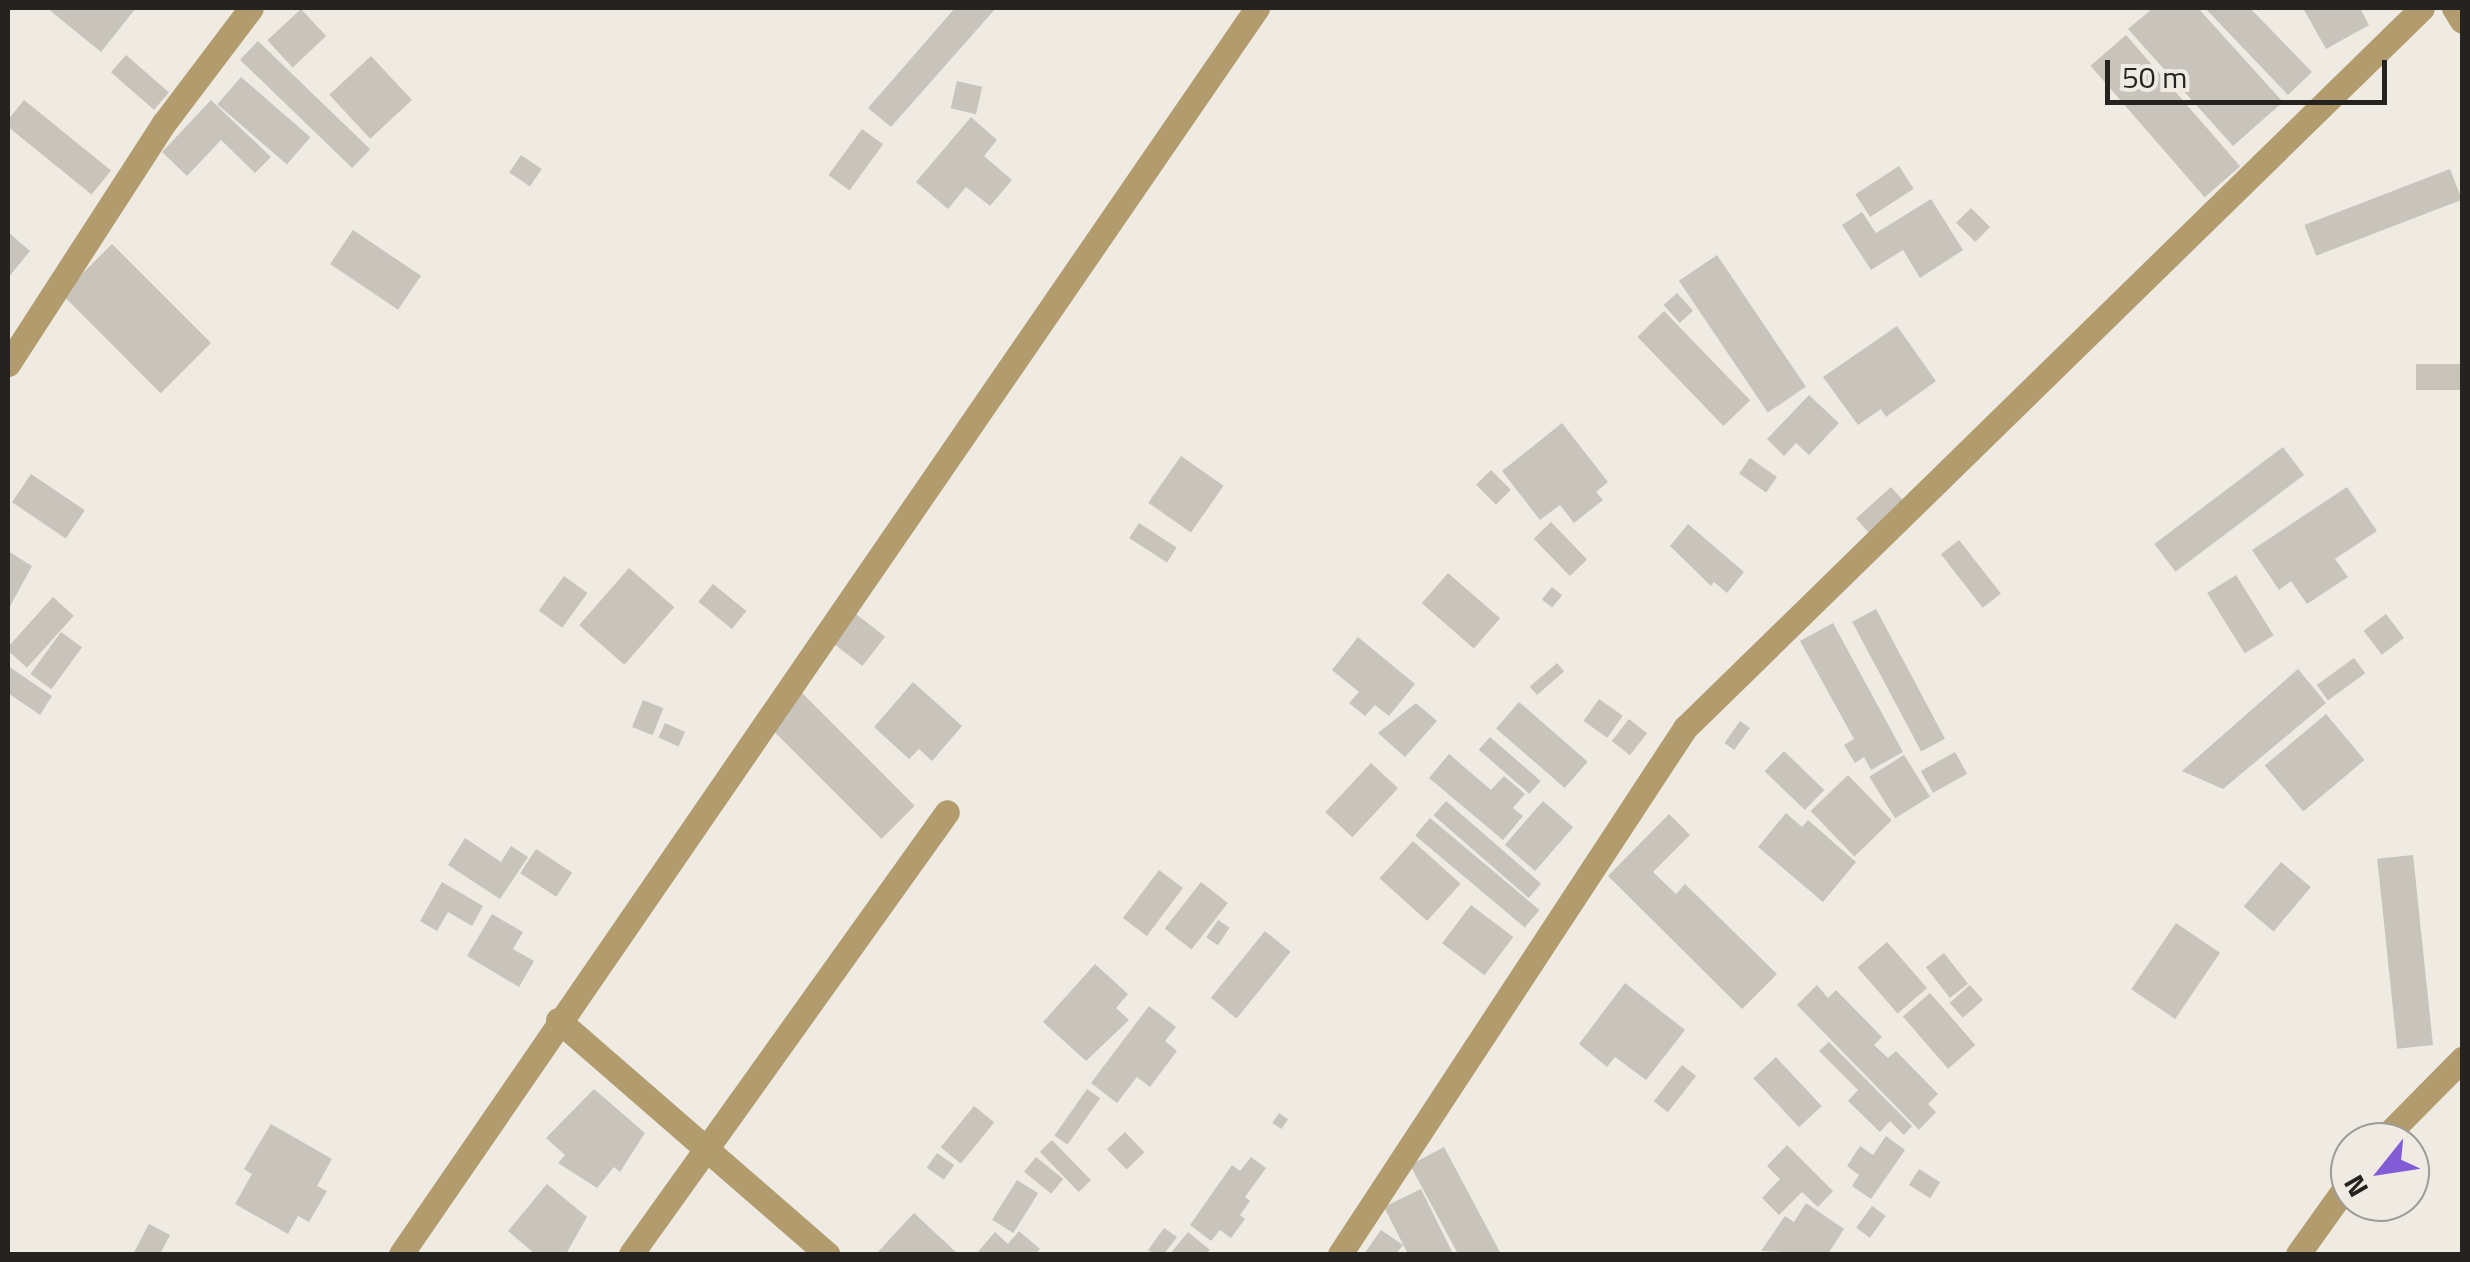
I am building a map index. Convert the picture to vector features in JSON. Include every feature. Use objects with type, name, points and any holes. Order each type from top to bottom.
[{"type":"street","points":[[8,364],[164,123],[251,8]]},
{"type":"street","points":[[401,1254],[558,1020],[1257,8]]},
{"type":"street","points":[[1340,1254],[1685,728],[2422,8]]},
{"type":"street","points":[[2454,8],[2462,21]]},
{"type":"street","points":[[631,1254],[702,1148],[947,812]]},
{"type":"street","points":[[558,1020],[827,1254]]},
{"type":"street","points":[[2400,1122],[2462,1059]]},
{"type":"street","points":[[2298,1254],[2330,1209]]},
{"type":"building","points":[[47,8],[136,8],[101,52]]},
{"type":"building","points":[[955,8],[996,8],[891,127],[868,108]]},
{"type":"building","points":[[2153,8],[2198,8],[2283,102],[2233,146],[2128,29]]},
{"type":"building","points":[[2205,8],[2250,8],[2312,72],[2288,95]]},
{"type":"building","points":[[2303,8],[2360,8],[2369,25],[2326,49]]},
{"type":"building","points":[[301,9],[326,36],[293,67],[267,40]]},
{"type":"building","points":[[2126,35],[2240,166],[2205,197],[2091,66]]},
{"type":"building","points":[[258,41],[370,149],[352,168],[240,60]]},
{"type":"building","points":[[126,55],[169,92],[154,110],[111,72]]},
{"type":"building","points":[[371,56],[412,100],[370,139],[329,95]]},
{"type":"building","points":[[241,77],[310,137],[287,165],[217,104]]},
{"type":"building","points":[[957,81],[982,87],[976,114],[951,108]]},
{"type":"building","points":[[24,100],[111,170],[92,195],[8,127],[8,120]]},
{"type":"building","points":[[211,100],[271,157],[255,173],[221,140],[187,176],[162,152]]},
{"type":"building","points":[[971,117],[997,140],[984,156],[1012,180],[990,206],[966,187],[948,209],[916,182]]},
{"type":"building","points":[[862,129],[883,144],[850,190],[828,175]]},
{"type":"building","points":[[521,155],[542,169],[530,186],[509,172]]},
{"type":"building","points":[[1899,166],[1914,189],[1870,217],[1855,194]]},
{"type":"building","points":[[2450,169],[2462,200],[2316,256],[2304,225]]},
{"type":"building","points":[[1931,199],[1963,250],[1920,278],[1903,250],[1871,270],[1842,225],[1862,212],[1876,233]]},
{"type":"building","points":[[1971,208],[1990,227],[1975,242],[1956,223]]},
{"type":"building","points":[[353,230],[421,276],[398,310],[330,264]]},
{"type":"building","points":[[8,232],[30,251],[8,278]]},
{"type":"building","points":[[112,244],[211,343],[161,393],[62,294]]},
{"type":"building","points":[[1717,255],[1806,387],[1768,413],[1679,281]]},
{"type":"building","points":[[1677,293],[1693,311],[1680,323],[1664,305]]},
{"type":"building","points":[[1664,311],[1750,400],[1724,426],[1637,337]]},
{"type":"building","points":[[1897,326],[1936,381],[1886,417],[1881,409],[1858,425],[1823,377]]},
{"type":"building","points":[[2416,364],[2462,364],[2462,390],[2416,390]]},
{"type":"building","points":[[1809,395],[1839,423],[1809,455],[1796,443],[1784,456],[1767,439]]},
{"type":"building","points":[[1562,423],[1608,482],[1596,492],[1603,500],[1574,523],[1560,505],[1540,520],[1502,471]]},
{"type":"building","points":[[2283,447],[2304,475],[2175,572],[2154,544]]},
{"type":"building","points":[[1181,456],[1224,486],[1191,533],[1148,503]]},
{"type":"building","points":[[1750,458],[1777,477],[1766,492],[1739,474]]},
{"type":"building","points":[[1491,470],[1511,490],[1496,505],[1476,485]]},
{"type":"building","points":[[31,474],[85,510],[66,539],[12,502]]},
{"type":"building","points":[[1891,487],[1907,505],[1872,536],[1856,518]]},
{"type":"building","points":[[2347,487],[2377,531],[2335,559],[2348,577],[2307,604],[2291,581],[2279,590],[2252,550]]},
{"type":"building","points":[[1551,522],[1587,559],[1570,576],[1534,539]]},
{"type":"building","points":[[1139,523],[1177,548],[1167,563],[1129,538]]},
{"type":"building","points":[[1688,524],[1744,572],[1727,593],[1714,582],[1711,586],[1670,546]]},
{"type":"building","points":[[1959,540],[2001,594],[1983,608],[1941,554]]},
{"type":"building","points":[[8,551],[32,566],[8,610]]},
{"type":"building","points":[[629,568],[674,607],[624,665],[579,625]]},
{"type":"building","points":[[1448,573],[1500,618],[1474,648],[1422,603]]},
{"type":"building","points":[[2236,575],[2274,635],[2245,653],[2207,593]]},
{"type":"building","points":[[564,576],[587,593],[562,628],[539,611]]},
{"type":"building","points":[[713,584],[746,611],[732,629],[699,602]]},
{"type":"building","points":[[1552,587],[1562,595],[1552,608],[1542,599]]},
{"type":"building","points":[[53,597],[74,616],[27,668],[8,647]]},
{"type":"building","points":[[1876,609],[1945,739],[1921,751],[1852,622]]},
{"type":"building","points":[[856,614],[885,637],[862,666],[833,643]]},
{"type":"building","points":[[2386,614],[2404,638],[2382,655],[2364,631]]},
{"type":"building","points":[[1833,623],[1903,752],[1871,770],[1864,757],[1855,763],[1844,745],[1854,739],[1800,641]]},
{"type":"building","points":[[61,632],[82,647],[51,689],[30,674]]},
{"type":"building","points":[[1358,637],[1415,684],[1389,716],[1375,705],[1365,716],[1349,703],[1359,692],[1332,670]]},
{"type":"building","points":[[2354,658],[2365,673],[2328,700],[2317,685]]},
{"type":"building","points":[[1557,663],[1564,671],[1537,695],[1530,687]]},
{"type":"building","points":[[8,666],[52,696],[40,715],[8,693]]},
{"type":"building","points":[[2298,669],[2326,703],[2223,789],[2182,771]]},
{"type":"building","points":[[913,682],[962,726],[932,761],[919,749],[909,759],[874,727]]},
{"type":"building","points":[[798,689],[915,806],[881,839],[765,722]]},
{"type":"building","points":[[1599,699],[1623,716],[1607,738],[1584,721]]},
{"type":"building","points":[[643,700],[663,708],[653,735],[632,727]]},
{"type":"building","points":[[1519,702],[1588,762],[1565,788],[1496,728]]},
{"type":"building","points":[[1416,703],[1437,721],[1405,757],[1378,733]]},
{"type":"building","points":[[2326,714],[2365,760],[2303,811],[2265,765]]},
{"type":"building","points":[[1629,719],[1647,733],[1630,755],[1612,741]]},
{"type":"building","points":[[1740,721],[1750,728],[1734,750],[1725,743]]},
{"type":"building","points":[[665,723],[685,732],[679,747],[658,738]]},
{"type":"building","points":[[1490,737],[1541,781],[1529,794],[1479,750]]},
{"type":"building","points":[[1784,751],[1824,790],[1805,810],[1765,771]]},
{"type":"building","points":[[1955,752],[1967,774],[1933,793],[1921,771]]},
{"type":"building","points":[[1449,754],[1491,790],[1504,776],[1525,794],[1513,808],[1523,816],[1503,840],[1429,778]]},
{"type":"building","points":[[1904,755],[1930,797],[1895,818],[1869,777]]},
{"type":"building","points":[[1371,763],[1398,788],[1352,837],[1325,812]]},
{"type":"building","points":[[1848,775],[1892,820],[1854,856],[1811,811]]},
{"type":"building","points":[[1446,801],[1541,884],[1529,898],[1434,815]]},
{"type":"building","points":[[1543,801],[1573,827],[1535,871],[1505,845]]},
{"type":"building","points":[[1786,813],[1802,827],[1808,820],[1856,862],[1823,902],[1758,847]]},
{"type":"building","points":[[1669,814],[1690,835],[1653,872],[1676,894],[1685,884],[1777,974],[1742,1009],[1608,876]]},
{"type":"building","points":[[1430,818],[1540,910],[1525,928],[1415,836]]},
{"type":"building","points":[[465,838],[501,862],[511,846],[528,857],[500,899],[448,865]]},
{"type":"building","points":[[1413,841],[1461,884],[1427,921],[1380,878]]},
{"type":"building","points":[[536,849],[572,872],[556,897],[520,873]]},
{"type":"building","points":[[2413,855],[2433,1045],[2397,1049],[2377,859]]},
{"type":"building","points":[[2281,862],[2311,887],[2274,931],[2244,906]]},
{"type":"building","points":[[1159,870],[1183,888],[1147,936],[1123,918]]},
{"type":"building","points":[[442,882],[483,906],[472,926],[448,912],[437,931],[420,921]]},
{"type":"building","points":[[1201,882],[1228,903],[1191,949],[1165,928]]},
{"type":"building","points":[[1471,905],[1513,937],[1484,975],[1442,943]]},
{"type":"building","points":[[492,914],[523,932],[513,949],[534,961],[519,987],[467,956]]},
{"type":"building","points":[[1218,920],[1230,928],[1218,945],[1206,937]]},
{"type":"building","points":[[2176,923],[2220,953],[2175,1019],[2131,989]]},
{"type":"building","points":[[1265,931],[1291,952],[1237,1019],[1211,998]]},
{"type":"building","points":[[1887,942],[1927,988],[1898,1014],[1858,968]]},
{"type":"building","points":[[1944,953],[1968,984],[1950,998],[1926,967]]},
{"type":"building","points":[[1095,964],[1128,994],[1116,1008],[1129,1020],[1086,1061],[1043,1022]]},
{"type":"building","points":[[1625,983],[1685,1030],[1646,1080],[1615,1057],[1607,1067],[1579,1044]]},
{"type":"building","points":[[1817,985],[1828,998],[1836,990],[1882,1037],[1874,1045],[1888,1058],[1896,1051],[1938,1094],[1928,1104],[1936,1112],[1919,1130],[1797,1005]]},
{"type":"building","points":[[1970,985],[1983,1000],[1963,1018],[1950,1003]]},
{"type":"building","points":[[1930,993],[1975,1045],[1948,1069],[1903,1017]]},
{"type":"building","points":[[1149,1006],[1176,1027],[1165,1041],[1177,1051],[1150,1087],[1137,1077],[1117,1103],[1091,1083]]},
{"type":"building","points":[[1829,1042],[1912,1126],[1904,1135],[1890,1121],[1880,1132],[1848,1101],[1858,1090],[1819,1051]]},
{"type":"building","points":[[1776,1057],[1822,1106],[1799,1127],[1753,1078]]},
{"type":"building","points":[[1682,1065],[1696,1076],[1668,1112],[1654,1101]]},
{"type":"building","points":[[594,1089],[645,1133],[620,1172],[614,1167],[597,1188],[558,1163],[565,1155],[546,1138]]},
{"type":"building","points":[[1087,1089],[1100,1098],[1067,1145],[1054,1136]]},
{"type":"building","points":[[974,1106],[994,1122],[961,1164],[941,1147]]},
{"type":"building","points":[[1279,1113],[1288,1119],[1281,1129],[1272,1123]]},
{"type":"building","points":[[271,1124],[332,1159],[317,1186],[327,1191],[309,1222],[298,1216],[288,1234],[235,1204],[252,1174],[244,1169]]},
{"type":"building","points":[[1125,1132],[1144,1152],[1126,1170],[1107,1149]]},
{"type":"building","points":[[1886,1136],[1905,1150],[1871,1199],[1852,1186],[1859,1175],[1847,1166],[1860,1146],[1873,1155]]},
{"type":"building","points":[[1052,1140],[1091,1180],[1079,1192],[1040,1152]]},
{"type":"building","points":[[1787,1145],[1833,1191],[1818,1207],[1802,1192],[1779,1215],[1762,1198],[1780,1179],[1767,1166]]},
{"type":"building","points":[[1444,1147],[1501,1254],[1458,1254],[1410,1165]]},
{"type":"building","points":[[937,1153],[954,1165],[944,1180],[927,1168]]},
{"type":"building","points":[[1036,1157],[1063,1179],[1051,1194],[1024,1172]]},
{"type":"building","points":[[1251,1157],[1266,1168],[1245,1197],[1250,1201],[1240,1215],[1245,1219],[1231,1238],[1220,1230],[1211,1241],[1190,1225],[1232,1165],[1240,1171]]},
{"type":"building","points":[[1919,1169],[1940,1182],[1930,1198],[1909,1185]]},
{"type":"building","points":[[1017,1180],[1038,1193],[1013,1233],[992,1220]]},
{"type":"building","points":[[547,1184],[587,1217],[566,1254],[535,1254],[508,1231]]},
{"type":"building","points":[[1421,1189],[1453,1254],[1408,1254],[1384,1207]]},
{"type":"building","points":[[1806,1203],[1844,1229],[1828,1254],[1761,1251],[1785,1216],[1794,1222]]},
{"type":"building","points":[[1872,1206],[1886,1216],[1870,1238],[1856,1228]]},
{"type":"building","points":[[914,1213],[958,1254],[876,1254]]},
{"type":"building","points":[[149,1224],[170,1235],[160,1254],[133,1254]]},
{"type":"building","points":[[1164,1228],[1177,1237],[1164,1254],[1155,1254],[1148,1250]]},
{"type":"building","points":[[1381,1230],[1403,1245],[1396,1254],[1364,1254]]},
{"type":"building","points":[[1019,1231],[1040,1249],[1036,1254],[976,1254],[995,1232],[1008,1244]]},
{"type":"building","points":[[1188,1232],[1210,1250],[1206,1254],[1170,1254]]}]
